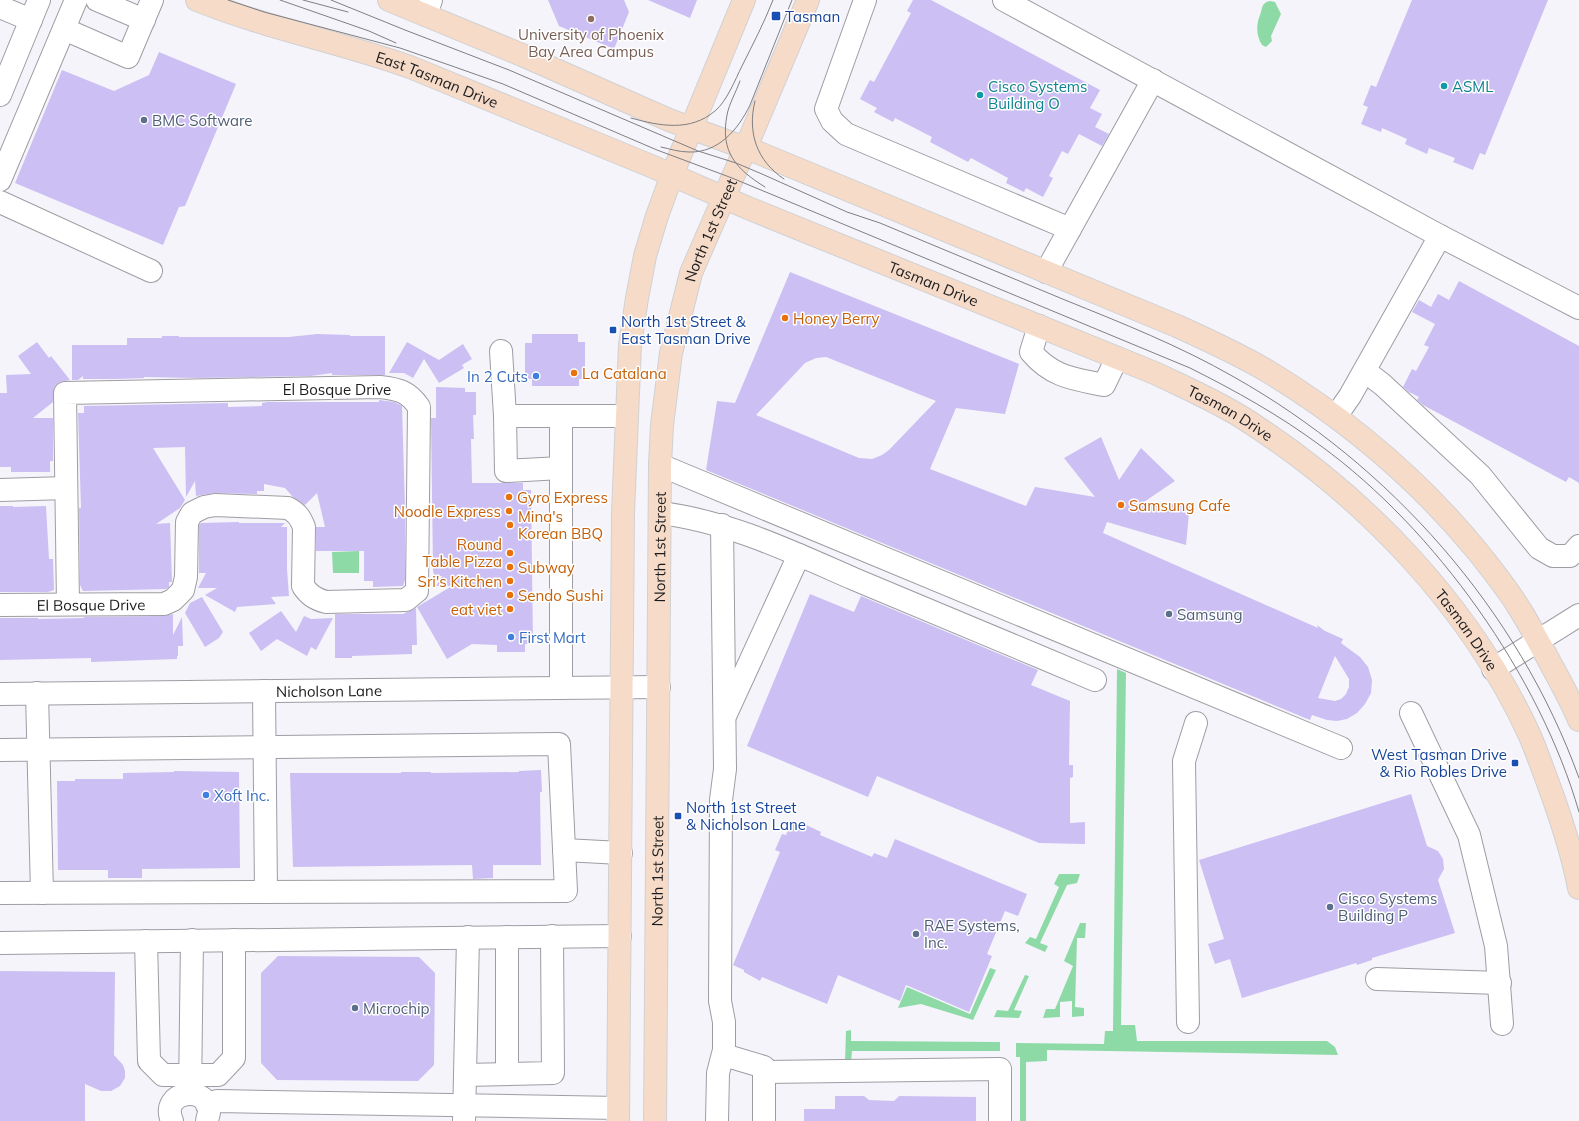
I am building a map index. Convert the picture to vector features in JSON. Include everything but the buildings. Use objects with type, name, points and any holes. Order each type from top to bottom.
[{"type":"main road","name":"East Tasman Drive","points":[[197,0],[233,14],[376,54],[672,175]]},
{"type":"main road","points":[[389,0],[428,8],[522,55],[669,120],[746,149],[1177,326],[1268,371],[1355,430],[1397,466],[1433,501],[1466,538],[1519,607],[1579,720]]},
{"type":"main road","points":[[618,1114],[624,513],[626,416],[630,345],[637,298],[653,229],[672,175],[744,0]]},
{"type":"main road","name":"North 1st Street","points":[[655,1121],[660,465],[666,391],[671,353],[678,320],[691,273],[746,149],[808,0]]},
{"type":"main road","name":"Tasman Drive","points":[[672,175],[1117,358],[1191,391],[1242,417],[1322,474],[1365,512],[1422,571],[1448,604],[1509,694],[1530,737],[1561,821],[1576,870],[1579,888]]},
{"type":"street","points":[[0,96],[39,0]]},
{"type":"street","points":[[0,180],[76,0]]},
{"type":"street","points":[[97,0],[144,20]]},
{"type":"street","points":[[64,29],[128,57],[152,0]]},
{"type":"street","points":[[865,0],[826,109],[832,121],[846,134],[1070,229]]},
{"type":"street","points":[[1004,0],[1440,236],[1579,308]]},
{"type":"street","points":[[0,7],[31,20]]},
{"type":"street","points":[[1046,272],[1153,80]]},
{"type":"street","points":[[0,202],[150,271]]},
{"type":"street","points":[[1336,416],[1350,396],[1440,236]]},
{"type":"street","points":[[1039,326],[1031,352],[1040,362],[1063,376],[1104,385],[1117,358]]},
{"type":"street","points":[[501,351],[505,416],[506,471],[561,468]]},
{"type":"street","points":[[1365,370],[1480,476],[1539,548],[1553,556],[1570,556],[1579,546]]},
{"type":"street","name":"El Bosque Drive","points":[[0,605],[164,604],[173,600],[183,590],[186,577],[187,522],[192,513],[204,507],[215,505],[288,508],[294,511],[300,517],[304,527],[303,586],[308,594],[317,600],[326,602],[406,600],[417,591],[419,407],[409,395],[398,389],[380,387],[65,394],[66,488]]},
{"type":"street","points":[[505,416],[626,416]]},
{"type":"street","points":[[561,416],[561,688]]},
{"type":"street","points":[[660,465],[1341,748]]},
{"type":"street","points":[[0,490],[66,488],[68,604]]},
{"type":"street","points":[[660,513],[683,516],[722,525],[1095,680]]},
{"type":"street","points":[[717,1121],[718,1073],[724,1055],[724,1022],[720,1001],[721,800],[725,769],[722,525]]},
{"type":"street","points":[[724,720],[799,556]]},
{"type":"street","points":[[1493,669],[1579,615]]},
{"type":"street","name":"Nicholson Lane","points":[[0,694],[659,687]]},
{"type":"street","points":[[264,691],[266,892]]},
{"type":"street","points":[[37,693],[42,893]]},
{"type":"street","points":[[1411,713],[1469,835],[1496,946],[1502,1024]]},
{"type":"street","points":[[1188,1022],[1184,761],[1196,723]]},
{"type":"street","points":[[0,750],[559,744],[566,891],[0,893]]},
{"type":"street","points":[[564,850],[621,853]]},
{"type":"street","points":[[465,1075],[553,1073],[552,936]]},
{"type":"street","points":[[0,942],[620,936]]},
{"type":"street","points":[[464,1113],[468,937]]},
{"type":"street","points":[[507,937],[508,1074]]},
{"type":"street","points":[[192,940],[203,1105]]},
{"type":"street","points":[[203,1105],[218,1075],[234,1058],[234,940]]},
{"type":"street","points":[[146,941],[149,1061],[163,1075],[203,1105]]},
{"type":"street","points":[[1377,980],[1500,983]]},
{"type":"street","points":[[724,1055],[764,1067],[764,1121]]},
{"type":"street","points":[[765,1072],[1000,1069],[1000,1121]]},
{"type":"street","points":[[172,1121],[170,1109],[175,1099],[185,1093],[203,1105],[217,1101],[464,1113],[618,1114]]},
{"type":"green space","points":[[1270,1],[1275,2],[1281,14],[1271,36],[1272,41],[1266,47],[1262,45],[1260,41],[1257,26],[1263,6],[1265,3]]},
{"type":"green space","points":[[359,551],[359,573],[333,573],[332,552]]},
{"type":"green space","points":[[1117,669],[1126,673],[1121,1025],[1135,1025],[1137,1041],[1327,1041],[1335,1047],[1338,1055],[1047,1050],[1047,1061],[1026,1062],[1026,1121],[1020,1121],[1020,1057],[1016,1057],[1016,1043],[1104,1044],[1105,1031],[1113,1031]]},
{"type":"green space","points":[[1059,874],[1080,874],[1077,883],[1067,885],[1040,943],[1048,946],[1045,952],[1025,943],[1030,937],[1036,939],[1059,887],[1054,884]]},
{"type":"green space","points":[[1080,923],[1086,923],[1085,938],[1077,938],[1075,1007],[1084,1008],[1084,1016],[1072,1017],[1072,1001],[1060,1002],[1060,1017],[1043,1018],[1046,1009],[1055,1009],[1073,966],[1064,961]]},
{"type":"green space","points":[[990,968],[996,970],[973,1020],[921,1004],[898,1008],[907,987],[970,1014]]},
{"type":"green space","points":[[1025,975],[1029,976],[1014,1010],[1022,1011],[1019,1018],[994,1017],[997,1010],[1008,1011]]},
{"type":"green space","points":[[851,1030],[851,1041],[1000,1042],[1000,1051],[852,1051],[851,1062],[845,1062],[846,1031]]},
{"type":"tram line","points":[[228,0],[264,12],[400,48],[503,84],[657,150],[732,178],[1190,368],[1257,404],[1321,446],[1363,480],[1404,519],[1442,562],[1478,609],[1510,658],[1538,709],[1561,761],[1579,812]]},
{"type":"tram line","points":[[280,0],[369,31],[396,43]]},
{"type":"tram line","points":[[303,0],[348,12]]},
{"type":"tram line","points":[[331,0],[509,70],[698,151],[736,163],[847,212],[880,223],[1129,326],[1193,355],[1234,377],[1291,413],[1345,453],[1396,498],[1442,547],[1484,600],[1521,656],[1553,716],[1579,778]]},
{"type":"tram line","points":[[631,118],[664,125],[685,125],[705,118],[715,111],[723,102],[730,90],[773,0]]},
{"type":"tram line","points":[[661,147],[682,152],[709,149],[718,144],[733,131],[750,105],[792,0]]},
{"type":"tram line","points":[[740,81],[727,115],[725,128],[728,149],[738,166],[765,187]]},
{"type":"tram line","points":[[755,101],[752,124],[756,145],[767,164],[784,179]]},
{"type":"place","name":"Tasman","points":[[776,16]]},
{"type":"place","name":"University of Phoenix Bay Area Campus","points":[[591,19]]},
{"type":"place","name":"ASML","points":[[1444,86]]},
{"type":"place","name":"Cisco Systems Building O","points":[[980,95]]},
{"type":"place","name":"BMC Software","points":[[144,120]]},
{"type":"place","name":"Honey Berry","points":[[785,318]]},
{"type":"place","name":"North 1st Street & East Tasman Drive","points":[[613,330]]},
{"type":"place","name":"La Catalana","points":[[574,373]]},
{"type":"place","name":"In 2 Cuts","points":[[536,376]]},
{"type":"place","name":"Gyro Express","points":[[509,497]]},
{"type":"place","name":"Samsung Cafe","points":[[1121,505]]},
{"type":"place","name":"Noodle Express","points":[[509,511]]},
{"type":"place","name":"Mina's Korean BBQ","points":[[510,525]]},
{"type":"place","name":"Round Table Pizza","points":[[510,553]]},
{"type":"place","name":"Subway","points":[[510,567]]},
{"type":"place","name":"Sri's Kitchen","points":[[510,581]]},
{"type":"place","name":"Sendo Sushi","points":[[510,595]]},
{"type":"place","name":"eat viet","points":[[510,609]]},
{"type":"place","name":"Samsung","points":[[1169,614]]},
{"type":"place","name":"First Mart","points":[[511,637]]},
{"type":"place","name":"West Tasman Drive & Rio Robles Drive","points":[[1515,763]]},
{"type":"place","name":"Xoft Inc.","points":[[206,795]]},
{"type":"place","name":"North 1st Street & Nicholson Lane","points":[[678,816]]},
{"type":"place","name":"Cisco Systems Building P","points":[[1330,907]]},
{"type":"place","name":"RAE Systems, Inc.","points":[[916,934]]},
{"type":"place","name":"Microchip","points":[[355,1008]]}]
